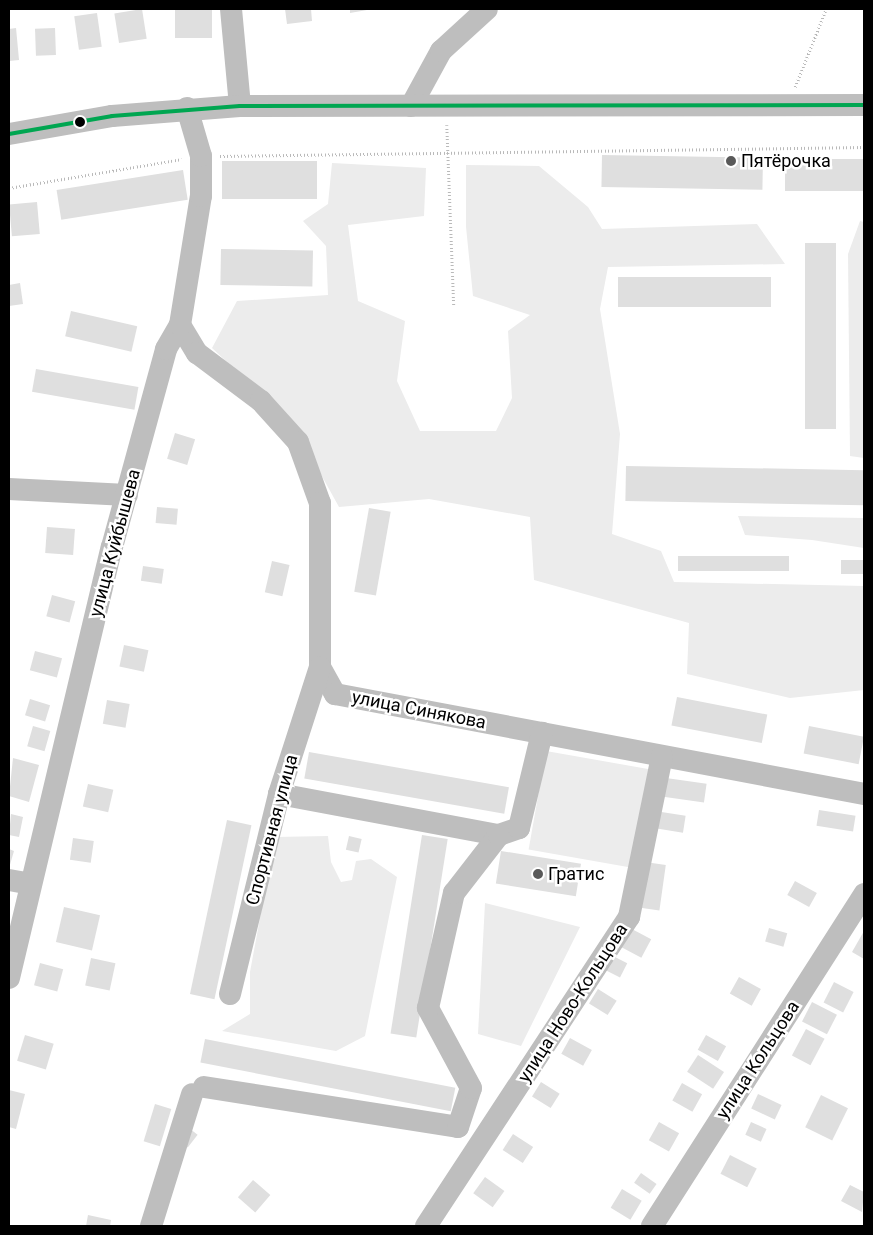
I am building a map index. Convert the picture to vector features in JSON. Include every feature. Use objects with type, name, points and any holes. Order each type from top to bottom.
[{"type":"street","points":[[231,9],[240,106]]},
{"type":"street","points":[[411,106],[441,51],[488,9]]},
{"type":"street","points":[[9,134],[112,116],[187,108],[240,106],[864,105]]},
{"type":"street","name":"улица Куйбышева","points":[[9,978],[127,495],[166,349],[180,325],[201,196],[201,156],[187,108]]},
{"type":"street","name":"улица Синякова","points":[[180,325],[197,353],[260,401],[298,442],[320,503],[320,667],[335,694],[864,794]]},
{"type":"street","points":[[9,489],[127,495]]},
{"type":"street","name":"Спортивная улица","points":[[230,994],[279,794],[320,667]]},
{"type":"street","points":[[279,794],[499,835],[519,828],[542,733]]},
{"type":"street","name":"улица Ново-Кольцова","points":[[426,1226],[629,917],[662,756]]},
{"type":"street","points":[[151,1226],[198,1091],[458,1127],[471,1088],[428,1008],[454,893],[499,835]]},
{"type":"street","points":[[9,880],[31,884]]},
{"type":"street","name":"улица Кольцова","points":[[652,1226],[864,894]]},
{"type":"path","points":[[788,105],[826,9]]},
{"type":"path","points":[[446,106],[454,305]]},
{"type":"path","points":[[9,188],[201,156],[864,147]]},
{"type":"shaded area","points":[[332,163],[426,168],[424,216],[348,225],[358,301],[405,321],[397,381],[420,431],[496,431],[512,398],[508,331],[530,315],[473,296],[466,227],[466,165],[539,166],[588,207],[602,229],[757,224],[785,264],[608,267],[600,309],[620,434],[612,534],[661,551],[674,582],[864,586],[864,690],[790,698],[687,674],[689,623],[534,580],[530,517],[429,499],[339,507],[293,424],[212,348],[237,301],[328,295],[326,246],[303,221],[328,204]]},
{"type":"shaded area","points":[[860,221],[864,222],[864,458],[850,456],[848,254]]},
{"type":"shaded area","points":[[738,516],[864,518],[864,548],[812,540],[745,535]]},
{"type":"shaded area","points":[[546,751],[649,769],[632,868],[529,849]]},
{"type":"shaded area","points":[[328,836],[331,862],[341,882],[352,880],[356,861],[371,859],[397,877],[365,1036],[336,1051],[222,1031],[250,1014],[250,972],[275,837]]},
{"type":"shaded area","points":[[485,903],[580,927],[521,1046],[478,1034]]},
{"type":"building","points":[[142,9],[147,39],[119,43],[114,13]]},
{"type":"building","points":[[175,9],[212,9],[212,38],[175,38]]},
{"type":"building","points":[[285,9],[311,9],[312,21],[287,24]]},
{"type":"building","points":[[350,9],[367,9],[367,10],[350,13]]},
{"type":"building","points":[[97,13],[102,47],[79,50],[74,16]]},
{"type":"building","points":[[16,28],[19,60],[9,61],[9,29]]},
{"type":"building","points":[[55,28],[56,55],[36,56],[35,29]]},
{"type":"building","points":[[602,155],[763,158],[762,190],[601,187]]},
{"type":"building","points":[[785,159],[864,159],[864,191],[785,191]]},
{"type":"building","points":[[222,161],[317,161],[317,199],[222,199]]},
{"type":"building","points":[[183,170],[188,200],[61,220],[57,190]]},
{"type":"building","points":[[37,202],[40,234],[12,236],[9,204]]},
{"type":"building","points":[[805,243],[836,243],[836,429],[805,429]]},
{"type":"building","points":[[221,249],[313,251],[312,287],[220,285]]},
{"type":"building","points":[[618,277],[771,277],[771,307],[618,307]]},
{"type":"building","points":[[20,283],[23,304],[9,306],[9,285]]},
{"type":"building","points":[[71,311],[137,326],[131,352],[65,336]]},
{"type":"building","points":[[36,369],[138,387],[134,410],[32,392]]},
{"type":"building","points":[[175,433],[195,439],[187,465],[167,459]]},
{"type":"building","points":[[626,466],[864,470],[863,505],[625,501]]},
{"type":"building","points":[[157,507],[178,509],[177,525],[156,523]]},
{"type":"building","points":[[369,508],[391,512],[376,596],[354,592]]},
{"type":"building","points":[[47,527],[75,529],[73,555],[45,553]]},
{"type":"building","points":[[678,556],[789,556],[789,571],[678,571]]},
{"type":"building","points":[[841,560],[864,560],[864,574],[841,574]]},
{"type":"building","points":[[272,561],[290,565],[282,596],[265,592]]},
{"type":"building","points":[[143,566],[164,569],[162,584],[141,581]]},
{"type":"building","points":[[52,595],[75,601],[69,622],[46,616]]},
{"type":"building","points":[[124,645],[148,650],[144,672],[119,667]]},
{"type":"building","points":[[35,651],[62,658],[57,678],[30,670]]},
{"type":"building","points":[[677,697],[767,715],[762,743],[671,725]]},
{"type":"building","points":[[30,699],[50,705],[45,721],[25,715]]},
{"type":"building","points":[[107,700],[130,704],[125,728],[103,724]]},
{"type":"building","points":[[33,726],[50,731],[45,751],[27,746]]},
{"type":"building","points":[[809,726],[864,737],[859,764],[804,753]]},
{"type":"building","points":[[309,752],[509,787],[504,814],[304,779]]},
{"type":"building","points":[[13,758],[39,765],[29,802],[9,796]]},
{"type":"building","points":[[666,778],[707,784],[704,803],[663,797]]},
{"type":"building","points":[[88,784],[113,790],[108,812],[83,806]]},
{"type":"building","points":[[819,810],[856,816],[853,832],[816,826]]},
{"type":"building","points":[[655,811],[686,816],[683,833],[652,828]]},
{"type":"building","points":[[11,814],[23,817],[19,837],[9,835]]},
{"type":"building","points":[[227,820],[251,825],[214,999],[190,994]]},
{"type":"building","points":[[422,835],[448,839],[416,1038],[391,1034]]},
{"type":"building","points":[[349,836],[362,839],[359,853],[346,850]]},
{"type":"building","points":[[73,838],[94,841],[91,863],[70,860]]},
{"type":"building","points":[[9,849],[14,851],[9,868]]},
{"type":"building","name":"Гратис","points":[[501,851],[581,864],[576,896],[496,884]]},
{"type":"building","points":[[645,862],[666,865],[659,910],[639,908]]},
{"type":"building","points":[[795,881],[817,893],[809,907],[787,895]]},
{"type":"building","points":[[64,907],[100,915],[92,950],[56,942]]},
{"type":"building","points":[[630,928],[651,939],[641,958],[620,947]]},
{"type":"building","points":[[769,928],[787,933],[783,947],[765,941]]},
{"type":"building","points":[[864,931],[864,959],[852,952]]},
{"type":"building","points":[[613,956],[627,963],[620,978],[606,970]]},
{"type":"building","points":[[91,958],[115,963],[110,991],[85,985]]},
{"type":"building","points":[[40,963],[63,969],[57,991],[34,985]]},
{"type":"building","points":[[739,977],[761,989],[752,1006],[730,994]]},
{"type":"building","points":[[834,982],[854,992],[843,1012],[824,1002]]},
{"type":"building","points":[[598,989],[617,1001],[608,1015],[589,1003]]},
{"type":"building","points":[[812,1002],[837,1015],[827,1034],[802,1022]]},
{"type":"building","points":[[806,1029],[825,1039],[810,1065],[792,1055]]},
{"type":"building","points":[[25,1035],[54,1044],[46,1070],[17,1061]]},
{"type":"building","points":[[706,1035],[726,1046],[718,1061],[698,1050]]},
{"type":"building","points":[[570,1038],[592,1050],[583,1066],[561,1054]]},
{"type":"building","points":[[205,1039],[455,1088],[451,1111],[200,1063]]},
{"type":"building","points":[[698,1055],[724,1072],[713,1089],[687,1072]]},
{"type":"building","points":[[541,1082],[560,1094],[551,1108],[532,1096]]},
{"type":"building","points":[[682,1083],[702,1094],[692,1112],[672,1100]]},
{"type":"building","points":[[9,1090],[25,1094],[16,1129],[9,1127]]},
{"type":"building","points":[[758,1094],[782,1105],[775,1119],[751,1109]]},
{"type":"building","points":[[821,1095],[848,1108],[832,1141],[805,1127]]},
{"type":"building","points":[[155,1104],[171,1109],[160,1146],[144,1141]]},
{"type":"building","points":[[659,1122],[679,1133],[669,1152],[649,1140]]},
{"type":"building","points":[[751,1122],[767,1129],[761,1142],[745,1135]]},
{"type":"building","points":[[185,1125],[198,1135],[188,1147],[175,1138]]},
{"type":"building","points":[[513,1134],[533,1147],[523,1163],[503,1150]]},
{"type":"building","points":[[730,1155],[757,1169],[747,1187],[720,1174]]},
{"type":"building","points":[[641,1173],[657,1184],[650,1194],[634,1183]]},
{"type":"building","points":[[485,1177],[504,1191],[493,1207],[473,1193]]},
{"type":"building","points":[[253,1180],[270,1195],[255,1212],[238,1197]]},
{"type":"building","points":[[850,1185],[864,1192],[862,1212],[841,1201]]},
{"type":"building","points":[[622,1189],[642,1201],[630,1220],[611,1208]]},
{"type":"building","points":[[88,1215],[111,1220],[110,1226],[86,1226]]},
{"type":"transit line","points":[[9,134],[112,116],[240,106],[864,105]]},
{"type":"place","name":"Пятёрочка","points":[[731,161]]},
{"type":"place","name":"Гратис","points":[[538,874]]}]
